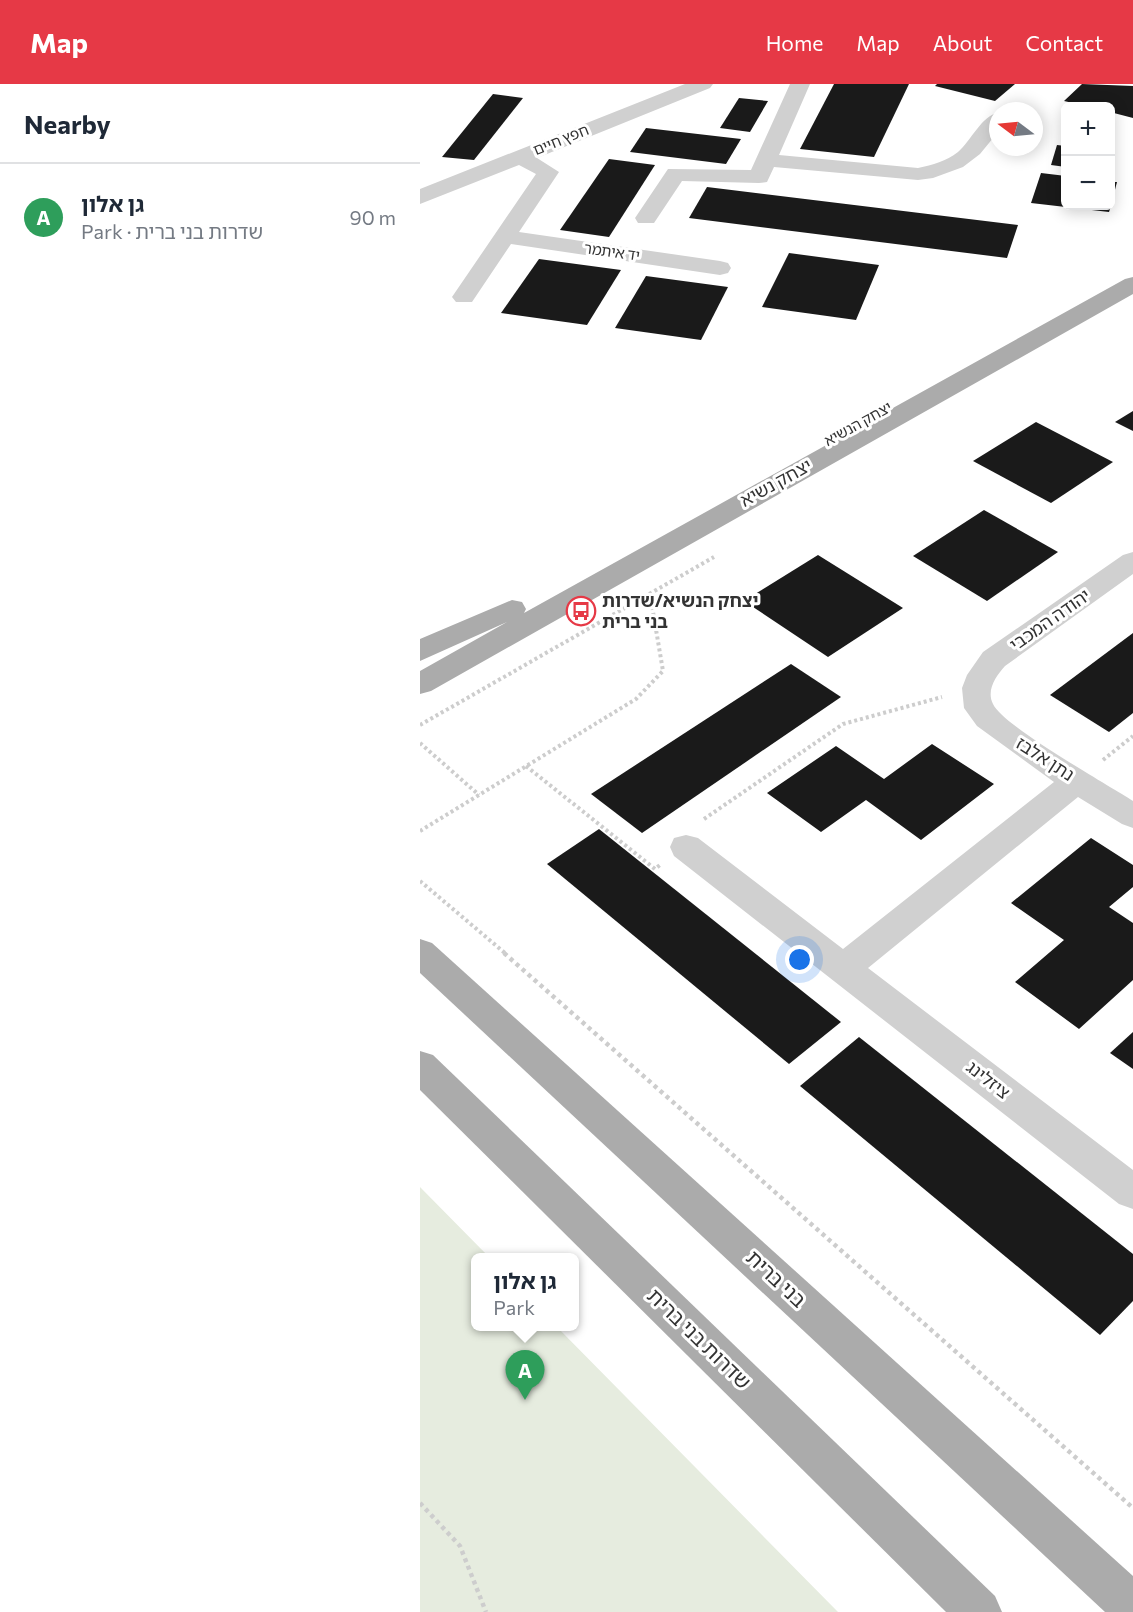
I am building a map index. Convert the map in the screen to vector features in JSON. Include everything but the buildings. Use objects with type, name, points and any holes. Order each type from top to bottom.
[{"type":"main road","name":"יצחק הנשיא","points":[[420,651],[573,582],[1133,271]]},
{"type":"main road","name":"יצחק נשיא","points":[[420,684],[1133,284]]},
{"type":"main road","name":"בני ברית","points":[[420,952],[1133,1607]]},
{"type":"main road","name":"שדרות בני ברית","points":[[420,1066],[979,1612]]},
{"type":"street","name":"חפץ חיים","points":[[420,196],[703,84]]},
{"type":"street","points":[[646,218],[676,174],[759,177],[800,84]]},
{"type":"street","points":[[768,160],[918,174],[935,172],[956,165],[974,150],[989,130]]},
{"type":"street","points":[[464,297],[548,172],[519,157]]},
{"type":"street","name":"יד איתמר","points":[[504,237],[720,268]]},
{"type":"street","name":"יהודה המכבי","points":[[977,687],[981,673],[994,659],[1133,561]]},
{"type":"street","name":"נתן אלבז","points":[[977,687],[979,708],[998,728],[1133,816]]},
{"type":"street","points":[[843,968],[1077,780]]},
{"type":"street","name":"ציזלינג","points":[[686,847],[1133,1192]]},
{"type":"path","points":[[420,831],[636,699],[663,671],[650,594]]},
{"type":"path","points":[[526,766],[655,869],[686,847],[676,839],[843,724],[977,687]]},
{"type":"path","points":[[420,743],[479,795]]},
{"type":"path","points":[[420,881],[529,974],[1133,1508]]},
{"type":"path","points":[[420,1503],[460,1546],[486,1612]]},
{"type":"shaded area","points":[[420,1187],[485,1253],[471,1253],[471,1331],[561,1331],[838,1612],[420,1612]]},
{"type":"place","name":"יצחק הנשיא/שדרות בני ברית","points":[[581,611]]},
{"type":"place","name":"גן אלון","points":[[525,1400]]}]
